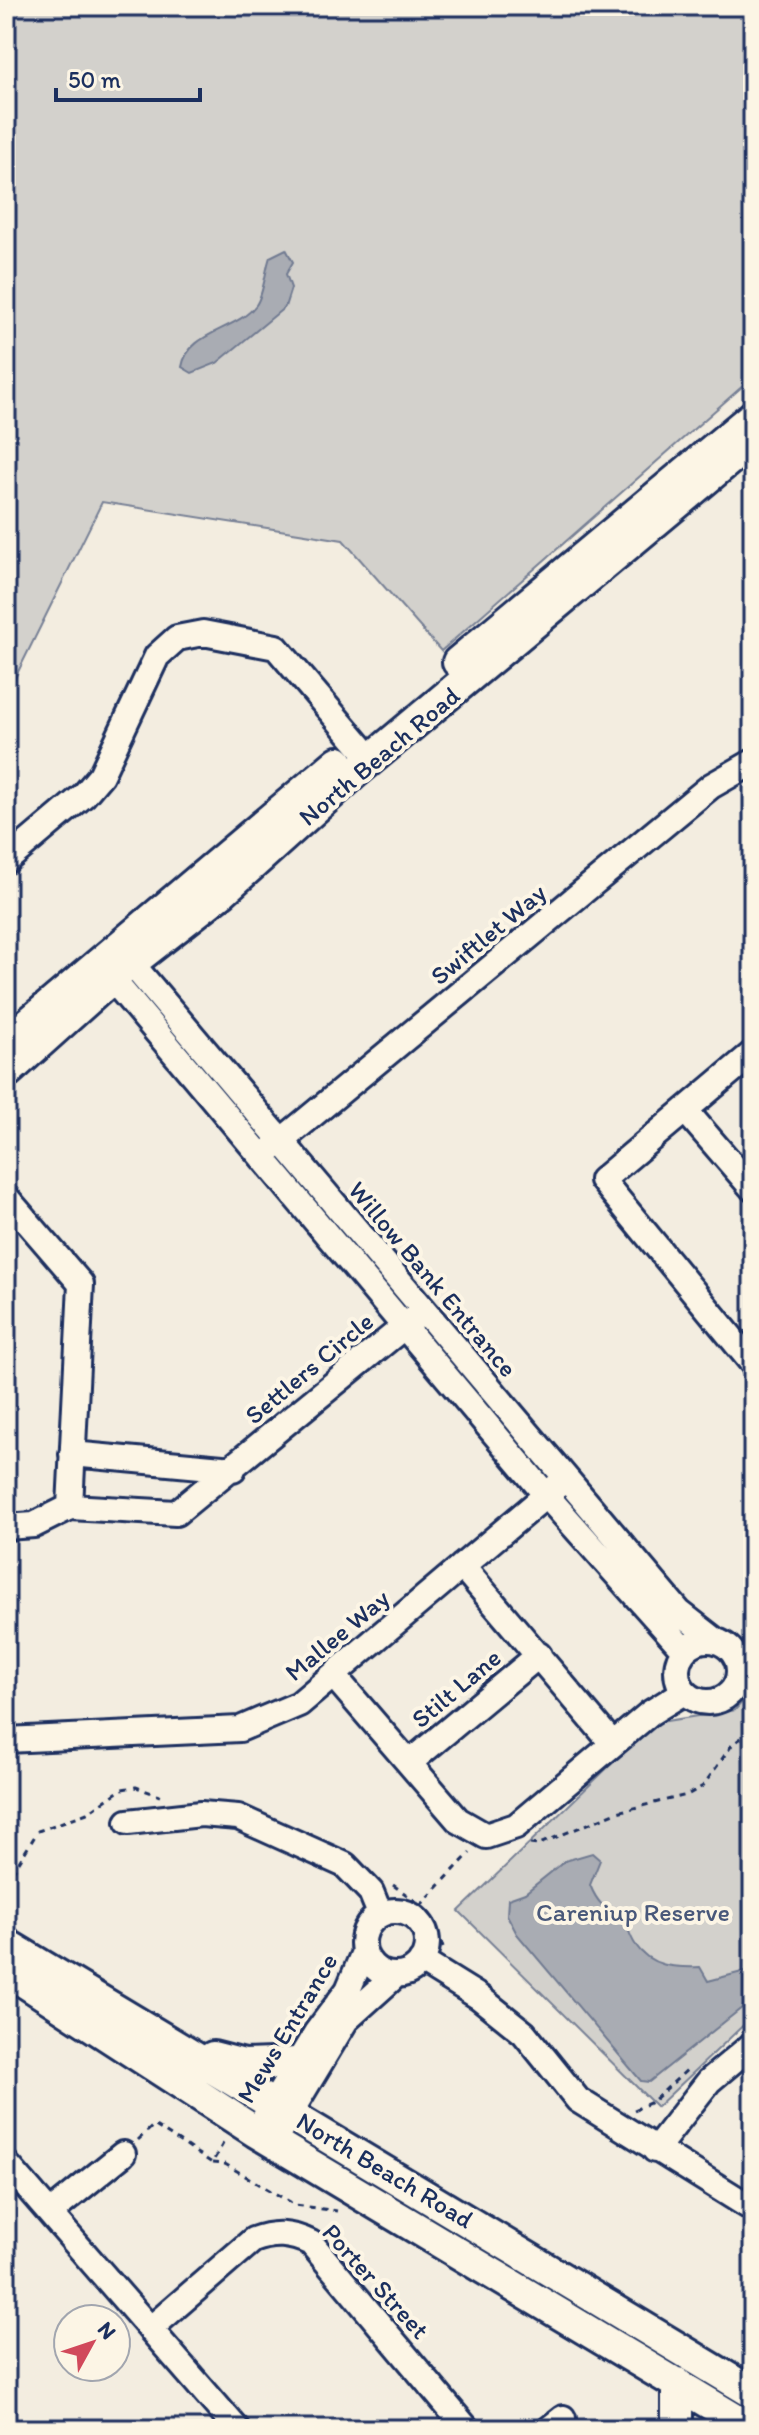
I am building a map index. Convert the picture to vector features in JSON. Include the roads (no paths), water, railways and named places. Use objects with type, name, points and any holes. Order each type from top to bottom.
[{"type":"main road","name":"North Beach Road","points":[[6,1042],[114,962],[365,752],[753,416]]},
{"type":"main road","name":"North Beach Road","points":[[365,752],[753,440]]},
{"type":"main road","name":"North Beach Road","points":[[6,1073],[114,962]]},
{"type":"main road","name":"North Beach Road","points":[[6,1944],[747,2389],[728,2423],[677,2383],[253,2134],[202,2094],[106,2037],[56,1999],[6,1970]]},
{"type":"main road","points":[[184,2050],[244,2065],[298,2063]]},
{"type":"main road","points":[[677,2383],[677,2429]]},
{"type":"street","points":[[6,861],[84,795],[101,775],[157,656],[177,638],[203,633],[276,647],[365,752]]},
{"type":"street","name":"Swiftlet Way","points":[[272,1149],[711,786],[753,762]]},
{"type":"street","name":"Willow Bank Entrance","points":[[114,962],[414,1318],[565,1479],[679,1612],[715,1640]]},
{"type":"street","points":[[753,1053],[602,1180],[753,1364]]},
{"type":"street","points":[[685,1110],[753,1189]]},
{"type":"street","points":[[6,1197],[81,1284],[70,1507]]},
{"type":"street","name":"Willow Bank Entrance","points":[[414,1318],[546,1495],[684,1650]]},
{"type":"street","name":"Settlers Circle","points":[[6,1527],[34,1525],[70,1507],[176,1513],[414,1318]]},
{"type":"street","points":[[72,1454],[233,1469]]},
{"type":"street","name":"Mallee Way","points":[[6,1740],[240,1729],[299,1704],[565,1479]]},
{"type":"street","name":"Stilt Lane","points":[[462,1566],[612,1743]]},
{"type":"street","points":[[704,1640],[715,1640],[744,1648],[737,1685],[722,1700],[702,1702],[684,1692],[676,1671],[684,1650],[704,1640]]},
{"type":"street","name":"Stilt Lane","points":[[409,1763],[539,1655]]},
{"type":"street","points":[[334,1676],[458,1820],[486,1836],[516,1826],[612,1743],[684,1692]]},
{"type":"street","points":[[128,1822],[201,1814],[238,1817],[345,1865],[371,1892],[380,1914]]},
{"type":"street","points":[[401,1911],[419,1921],[427,1941],[421,1961],[415,1968],[396,1975],[376,1969],[364,1952],[364,1934],[380,1914],[401,1911]]},
{"type":"street","name":"Mews Entrance","points":[[282,2107],[298,2063],[348,1990],[364,1952]]},
{"type":"street","points":[[421,1961],[479,1997],[524,2033],[578,2100],[753,2209]]},
{"type":"street","name":"Mews Entrance","points":[[253,2134],[282,2107],[346,2020],[396,1975]]},
{"type":"street","points":[[655,2150],[747,2035]]},
{"type":"street","points":[[50,2213],[123,2154]]},
{"type":"street","points":[[6,2163],[237,2429]]},
{"type":"street","name":"Porter Street","points":[[150,2329],[253,2240],[270,2234],[295,2235],[311,2243],[467,2429]]},
{"type":"park label","name":"Careniup Reserve","points":[[633,1912]]}]
